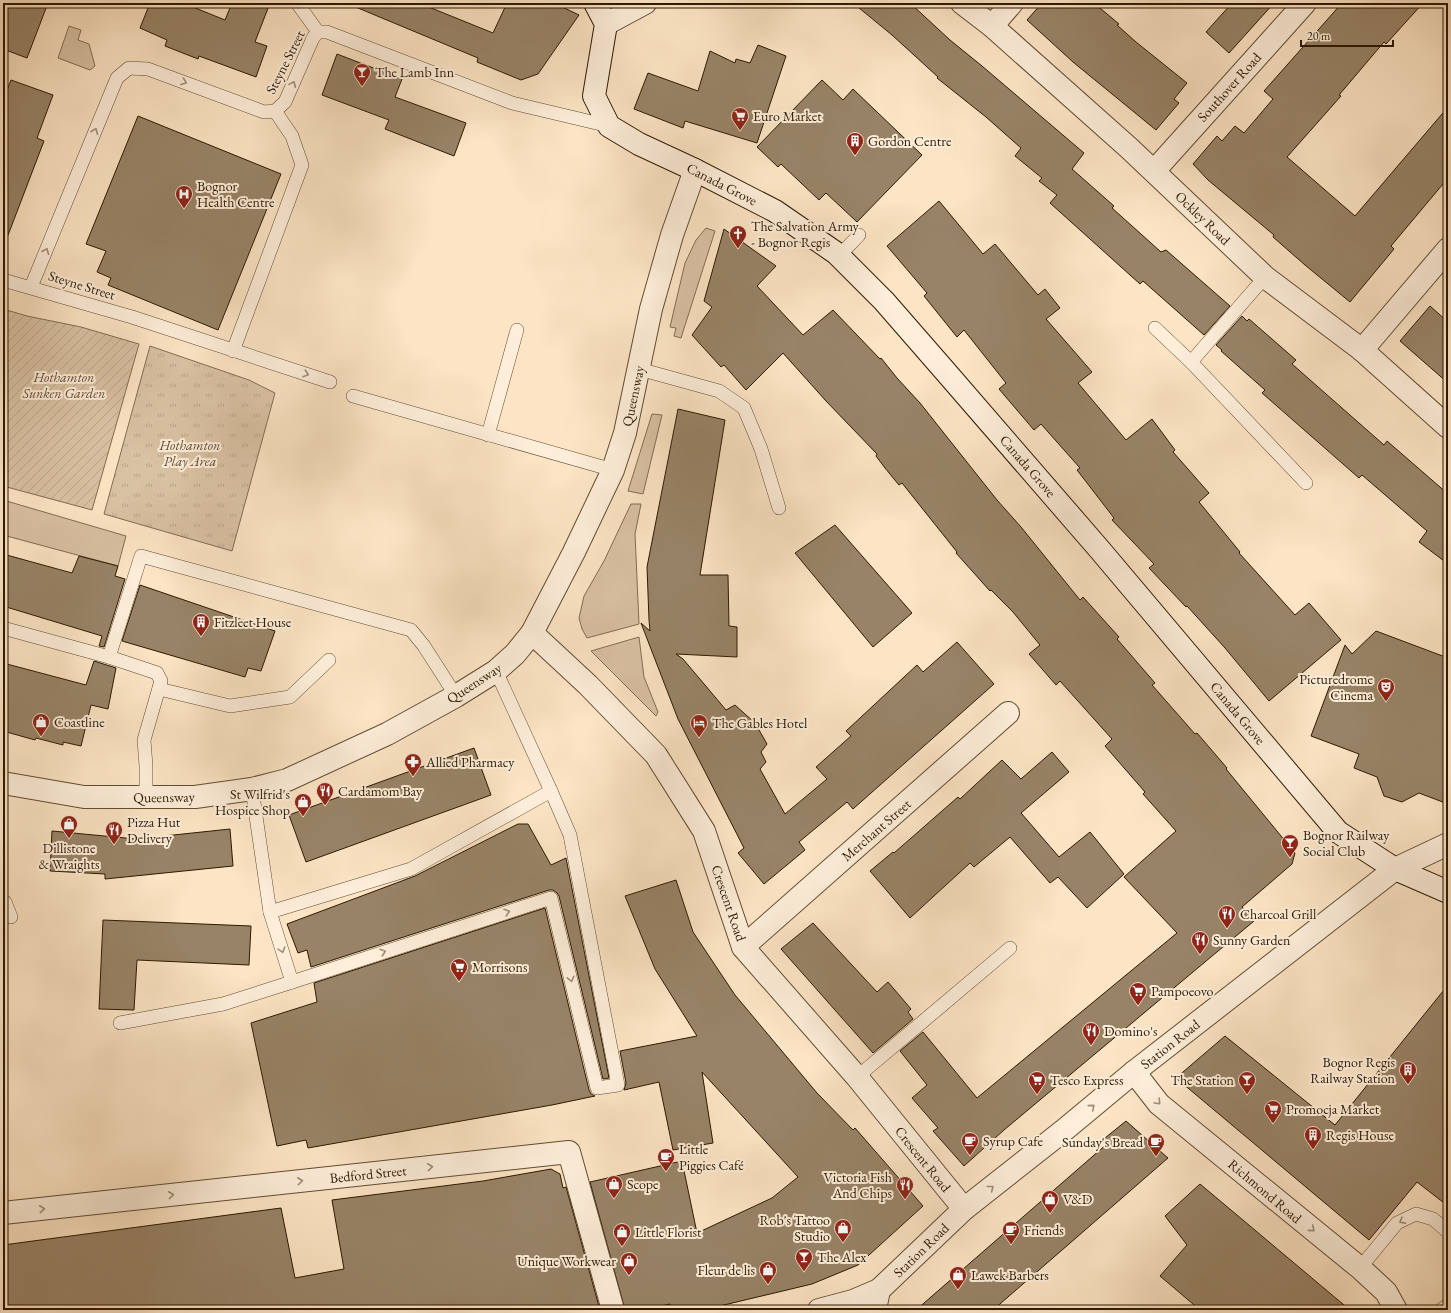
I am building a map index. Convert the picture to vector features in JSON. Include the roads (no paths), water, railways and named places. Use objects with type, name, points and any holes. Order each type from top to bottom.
[{"type":"street","points":[[595,3],[606,24],[594,96],[608,126]]},
{"type":"street","points":[[606,24],[645,3]]},
{"type":"street","name":"Ockley Road","points":[[962,3],[992,26],[1154,171],[1265,277],[1362,350],[1448,427]]},
{"type":"street","points":[[992,26],[1012,3]]},
{"type":"street","name":"Southover Road","points":[[1154,171],[1305,3]]},
{"type":"street","name":"Canada Grove","points":[[608,126],[639,144],[695,170],[775,211],[836,252],[884,301],[1100,550],[1338,832],[1395,869],[1448,892]]},
{"type":"street","name":"Queensway","points":[[3,783],[84,797],[195,797],[252,789],[287,780],[387,734],[456,696],[496,671],[515,654],[532,633],[574,552],[613,470],[625,433],[655,294],[672,235],[695,170]]},
{"type":"street","points":[[1362,350],[1448,249]]},
{"type":"street","name":"Crescent Road","points":[[532,633],[588,685],[656,755],[704,831],[743,946],[857,1077],[964,1209]]},
{"type":"street","name":"Merchant Street","points":[[743,946],[1008,713]]},
{"type":"street","name":"Station Road","points":[[877,1300],[964,1209],[1064,1131],[1134,1072],[1395,869],[1448,844]]},
{"type":"street","name":"Richmond Road","points":[[1134,1072],[1159,1104],[1360,1268],[1386,1292],[1396,1310]]},
{"type":"street","name":"Bedford Street","points":[[3,1213],[569,1152],[613,1310]]},
{"type":"street","points":[[819,1310],[853,1301],[877,1300]]},
{"type":"lane","points":[[297,3],[318,32]]},
{"type":"lane","name":"Steyne Street","points":[[31,287],[117,78],[129,68],[148,69],[264,112],[275,111],[285,102],[313,38],[318,32],[328,32],[512,103],[608,126]]},
{"type":"lane","points":[[233,351],[302,165],[292,136],[275,111]]},
{"type":"lane","points":[[839,256],[858,235]]},
{"type":"lane","points":[[1191,362],[1265,277]]},
{"type":"lane","name":"Steyne Street","points":[[3,280],[132,317],[330,382]]},
{"type":"lane","points":[[1156,328],[1191,362],[1306,483]]},
{"type":"lane","points":[[488,435],[517,330]]},
{"type":"lane","points":[[639,369],[719,392],[744,408],[760,449],[779,508]]},
{"type":"lane","points":[[353,396],[613,470]]},
{"type":"lane","points":[[109,657],[141,556],[411,630],[424,646],[456,696]]},
{"type":"lane","points":[[3,628],[109,657],[157,674],[161,681],[144,740],[146,797]]},
{"type":"lane","points":[[159,688],[230,706],[290,697],[329,660]]},
{"type":"lane","points":[[120,1023],[223,1004],[551,898],[597,1088],[618,1085],[570,835],[496,671]]},
{"type":"lane","points":[[252,789],[270,912],[292,982]]},
{"type":"lane","points":[[270,912],[411,869],[551,791]]},
{"type":"lane","points":[[3,901],[5,902],[11,917]]},
{"type":"lane","points":[[857,1077],[1010,948]]},
{"type":"lane","points":[[1360,1268],[1397,1223],[1416,1214],[1433,1219],[1448,1232]]},
{"type":"lane","points":[[1441,1310],[1448,1305]]},
{"type":"place","name":"The Lamb Inn","points":[[362,87]]},
{"type":"place","name":"Euro Market","points":[[740,131]]},
{"type":"place","name":"Gordon Centre","points":[[855,156]]},
{"type":"place","name":"Bognor Health Centre","points":[[184,209]]},
{"type":"place","name":"The Salvation Army - Bognor Regis","points":[[738,249]]},
{"type":"place","name":"Fitzleet House","points":[[201,637]]},
{"type":"place","name":"Picturedrome Cinema","points":[[1386,702]]},
{"type":"place","name":"Coastline","points":[[41,737]]},
{"type":"place","name":"The Gables Hotel","points":[[699,738]]},
{"type":"place","name":"Allied Pharmacy","points":[[413,777]]},
{"type":"place","name":"Cardamom Bay","points":[[325,806]]},
{"type":"place","name":"St Wilfrid's Hospice Shop","points":[[303,817]]},
{"type":"place","name":"Dillistone & Wraights","points":[[69,839]]},
{"type":"place","name":"Pizza Hut Delivery","points":[[114,845]]},
{"type":"place","name":"Bognor Railway Social Club","points":[[1290,858]]},
{"type":"place","name":"Charcoal Grill","points":[[1227,929]]},
{"type":"place","name":"Sunny Garden","points":[[1200,955]]},
{"type":"place","name":"Morrisons","points":[[459,982]]},
{"type":"place","name":"Pampoeovo","points":[[1138,1006]]},
{"type":"place","name":"Domino's","points":[[1091,1046]]},
{"type":"place","name":"Bognor Regis Railway Station","points":[[1408,1085]]},
{"type":"place","name":"Tesco Express","points":[[1037,1095]]},
{"type":"place","name":"The Station","points":[[1247,1095]]},
{"type":"place","name":"Promocja Market","points":[[1273,1124]]},
{"type":"place","name":"Regis House","points":[[1313,1150]]},
{"type":"place","name":"Syrup Cafe","points":[[970,1156]]},
{"type":"place","name":"Sunday's Bread","points":[[1156,1157]]},
{"type":"place","name":"Little Piggies Café","points":[[666,1172]]},
{"type":"place","name":"Scope","points":[[614,1199]]},
{"type":"place","name":"Victoria Fish And Chips","points":[[905,1200]]},
{"type":"place","name":"V&D","points":[[1050,1214]]},
{"type":"place","name":"Rob's Tattoo Studio","points":[[843,1243]]},
{"type":"place","name":"Friends","points":[[1011,1245]]},
{"type":"place","name":"Little Florist","points":[[622,1247]]},
{"type":"place","name":"The Alex","points":[[804,1272]]},
{"type":"place","name":"Unique Workwear","points":[[629,1276]]},
{"type":"place","name":"Fleur de lis","points":[[768,1285]]},
{"type":"place","name":"Lawek Barbers","points":[[958,1290]]},
{"type":"park label","name":"Hothamton Sunken Garden","points":[[64,386]]},
{"type":"park label","name":"Hothamton Play Area","points":[[190,454]]}]
